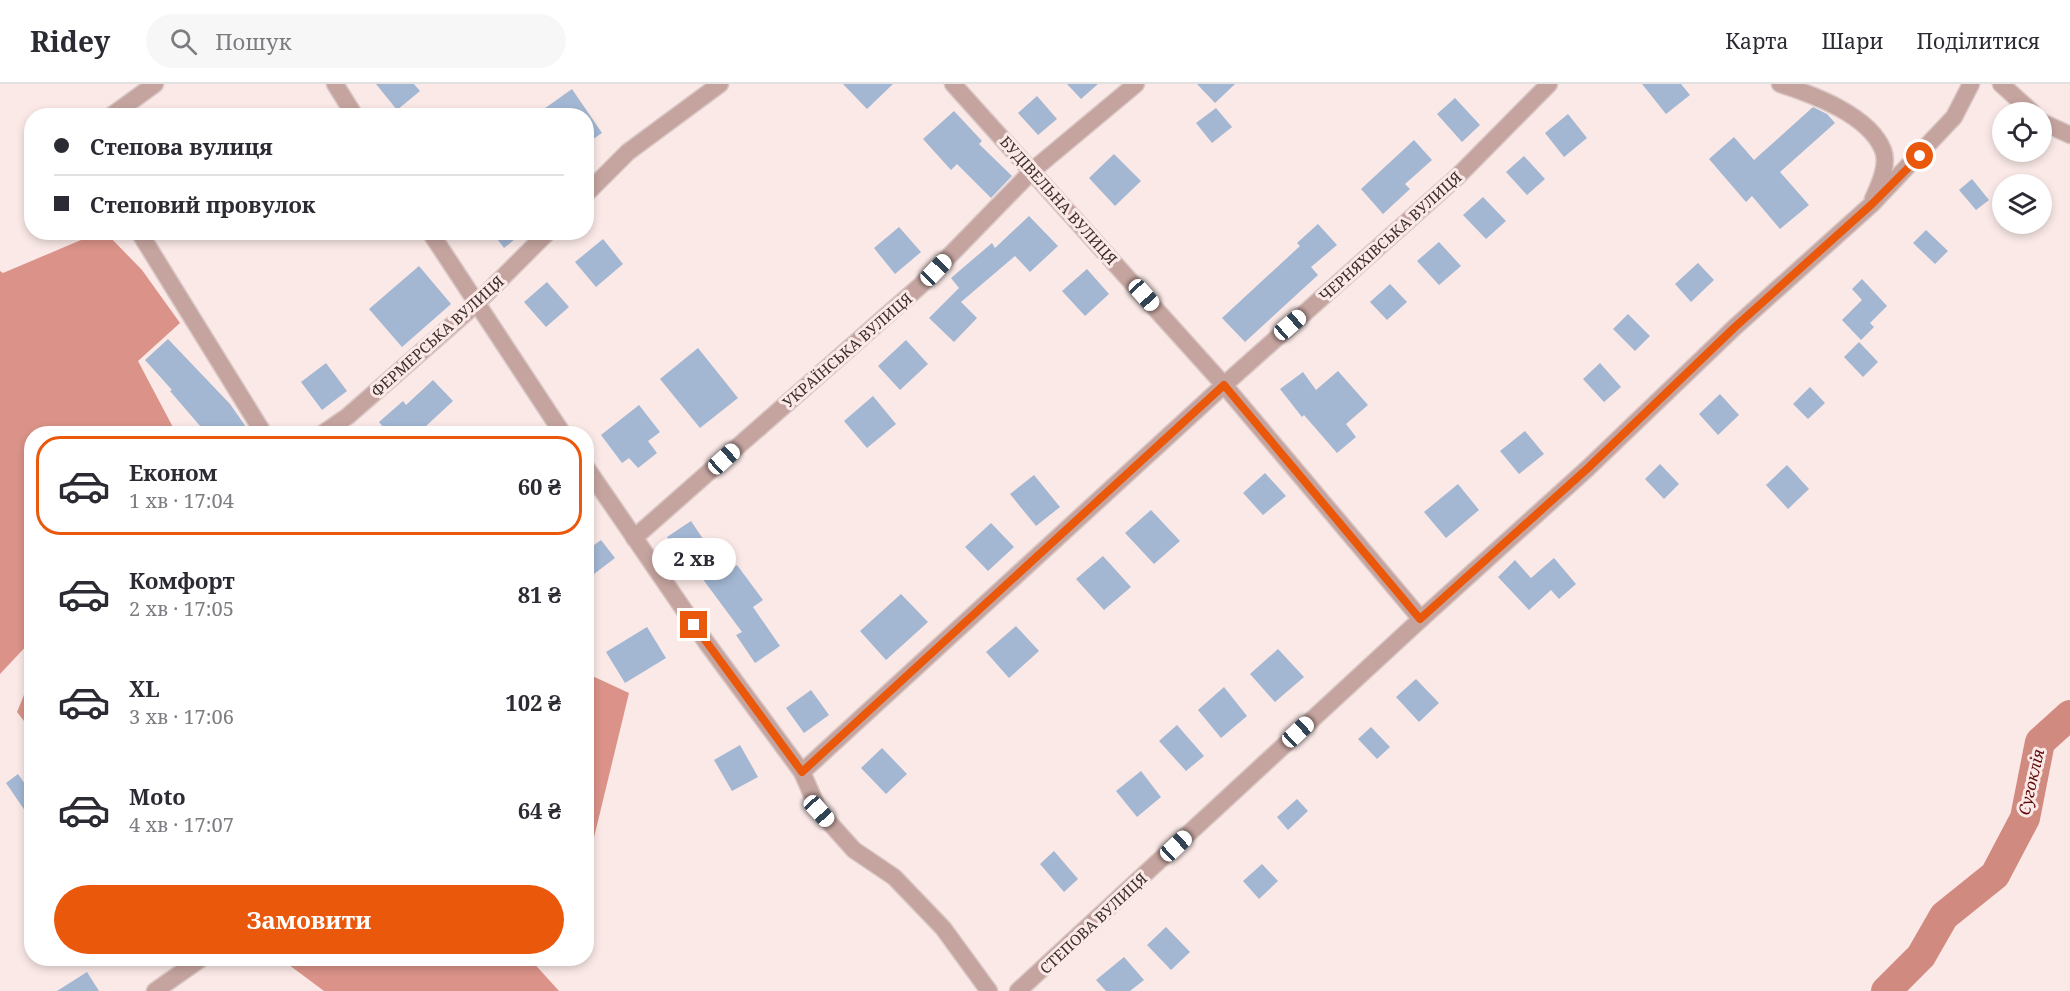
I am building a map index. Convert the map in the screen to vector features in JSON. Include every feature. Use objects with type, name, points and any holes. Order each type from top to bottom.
[{"type":"street","points":[[122,108],[154,84]]},
{"type":"street","points":[[335,84],[350,108]]},
{"type":"street","points":[[594,186],[628,152],[720,84]]},
{"type":"street","name":"БУДІВЕЛЬНА ВУЛИЦЯ","points":[[953,84],[1033,170],[1224,385],[1420,619]]},
{"type":"street","name":"УКРАЇНСЬКА ВУЛИЦЯ","points":[[634,538],[920,286],[1033,170],[1136,84]]},
{"type":"street","name":"ЧЕРНЯХІВСЬКА ВУЛИЦЯ","points":[[802,772],[1224,385],[1457,177],[1549,84]]},
{"type":"street","points":[[1780,84],[1810,93],[1847,113],[1870,131],[1884,151],[1884,171],[1872,204]]},
{"type":"street","name":"СТЕПОВА ВУЛИЦЯ","points":[[1018,991],[1420,619],[1588,468],[1735,327],[1872,204],[1954,117],[1971,84]]},
{"type":"street","points":[[2001,84],[2021,102]]},
{"type":"street","points":[[2052,127],[2070,135]]},
{"type":"street","points":[[144,240],[259,426]]},
{"type":"street","points":[[435,240],[558,426]]},
{"type":"street","name":"ФЕРМЕРСЬКА ВУЛИЦЯ","points":[[334,426],[348,416],[476,304],[540,240]]},
{"type":"street","points":[[594,479],[712,652],[802,772],[819,811],[854,850],[894,877],[944,928],[989,991]]},
{"type":"street","points":[[166,988],[192,966]]},
{"type":"shaded area","points":[[81,240],[113,240],[142,270],[180,323],[138,361],[172,426],[24,426],[24,648],[0,674],[0,271],[3,273]]},
{"type":"shaded area","points":[[594,677],[629,693],[594,837]]},
{"type":"shaded area","points":[[24,695],[24,721],[17,712]]},
{"type":"shaded area","points":[[290,966],[536,966],[559,991],[324,991]]},
{"type":"building","points":[[376,84],[414,84],[420,91],[399,108],[395,108]]},
{"type":"building","points":[[843,84],[893,84],[867,109]]},
{"type":"building","points":[[1067,84],[1098,84],[1081,99]]},
{"type":"building","points":[[1197,84],[1235,84],[1215,103]]},
{"type":"building","points":[[1642,84],[1681,84],[1690,95],[1666,114]]},
{"type":"building","points":[[572,89],[585,108],[545,108]]},
{"type":"building","points":[[1037,96],[1057,119],[1038,135],[1018,113]]},
{"type":"building","points":[[1455,98],[1480,125],[1462,142],[1437,114]]},
{"type":"building","points":[[1813,107],[1827,114],[1835,123],[1780,172],[1809,205],[1780,229],[1752,196],[1746,202],[1709,159],[1734,137],[1754,160]]},
{"type":"building","points":[[1216,108],[1232,127],[1212,143],[1196,123]]},
{"type":"building","points":[[954,111],[982,141],[979,144],[1012,176],[991,198],[957,164],[951,170],[923,139]]},
{"type":"building","points":[[1568,114],[1587,138],[1564,157],[1545,133]]},
{"type":"building","points":[[594,121],[602,133],[594,138]]},
{"type":"building","points":[[1414,140],[1432,160],[1405,184],[1410,189],[1383,214],[1361,189]]},
{"type":"building","points":[[1114,154],[1141,181],[1115,206],[1089,178]]},
{"type":"building","points":[[1524,156],[1545,179],[1527,195],[1506,172]]},
{"type":"building","points":[[1972,179],[1989,200],[1976,210],[1959,190]]},
{"type":"building","points":[[1483,197],[1506,221],[1486,239],[1463,215]]},
{"type":"building","points":[[1029,216],[1058,246],[1030,272],[1015,256],[961,302],[977,318],[954,342],[929,318],[959,288],[951,278],[992,243],[995,248]]},
{"type":"building","points":[[1318,224],[1337,245],[1311,267],[1318,275],[1245,342],[1222,318],[1300,246],[1297,243]]},
{"type":"building","points":[[899,227],[921,252],[895,274],[874,248]]},
{"type":"building","points":[[1926,230],[1948,251],[1935,264],[1913,243]]},
{"type":"building","points":[[603,239],[623,264],[596,287],[575,262]]},
{"type":"building","points":[[498,240],[514,240],[504,248]]},
{"type":"building","points":[[1439,242],[1461,266],[1439,285],[1417,261]]},
{"type":"building","points":[[1698,263],[1714,280],[1691,302],[1675,284]]},
{"type":"building","points":[[419,266],[451,304],[402,347],[369,309]]},
{"type":"building","points":[[1087,269],[1109,294],[1085,316],[1062,291]]},
{"type":"building","points":[[1862,279],[1887,306],[1870,323],[1874,327],[1861,340],[1842,320],[1862,300],[1852,289]]},
{"type":"building","points":[[547,282],[569,307],[546,327],[524,302]]},
{"type":"building","points":[[1390,284],[1407,302],[1387,320],[1370,302]]},
{"type":"building","points":[[1628,314],[1650,336],[1635,351],[1613,329]]},
{"type":"building","points":[[168,339],[230,404],[245,426],[200,426],[145,360]]},
{"type":"building","points":[[906,340],[928,364],[900,390],[878,366]]},
{"type":"building","points":[[1859,342],[1878,362],[1863,377],[1844,357]]},
{"type":"building","points":[[698,348],[738,398],[700,428],[660,379]]},
{"type":"building","points":[[326,363],[347,391],[322,410],[301,382]]},
{"type":"building","points":[[1600,363],[1621,387],[1604,402],[1583,379]]},
{"type":"building","points":[[1338,371],[1368,405],[1346,424],[1356,437],[1337,453],[1304,415],[1302,417],[1280,389],[1303,372],[1316,390]]},
{"type":"building","points":[[433,380],[453,401],[426,426],[382,426],[379,422],[403,401],[406,405]]},
{"type":"building","points":[[1810,387],[1825,403],[1808,419],[1793,404]]},
{"type":"building","points":[[1720,394],[1739,415],[1718,435],[1699,414]]},
{"type":"building","points":[[873,396],[896,424],[867,448],[844,421]]},
{"type":"building","points":[[639,405],[660,432],[648,441],[657,453],[638,468],[629,458],[622,463],[601,435]]},
{"type":"building","points":[[1525,431],[1544,454],[1519,474],[1500,451]]},
{"type":"building","points":[[1660,464],[1679,484],[1664,499],[1645,479]]},
{"type":"building","points":[[1787,465],[1809,489],[1788,509],[1766,485]]},
{"type":"building","points":[[1265,473],[1286,496],[1263,515],[1243,493]]},
{"type":"building","points":[[1034,475],[1060,507],[1036,526],[1010,494]]},
{"type":"building","points":[[1458,484],[1479,510],[1446,538],[1424,512]]},
{"type":"building","points":[[1151,510],[1180,541],[1154,564],[1125,533]]},
{"type":"building","points":[[691,521],[726,573],[737,565],[763,600],[753,607],[780,646],[755,663],[736,635],[742,632],[699,574],[694,577],[667,537]]},
{"type":"building","points":[[991,523],[1014,547],[988,571],[965,547]]},
{"type":"building","points":[[601,540],[615,558],[594,574],[594,545]]},
{"type":"building","points":[[1103,556],[1131,587],[1104,610],[1076,579]]},
{"type":"building","points":[[1554,558],[1576,584],[1559,599],[1551,590],[1529,610],[1498,577],[1515,560],[1531,578]]},
{"type":"building","points":[[901,594],[928,622],[886,660],[860,631]]},
{"type":"building","points":[[1016,626],[1039,651],[1009,678],[986,652]]},
{"type":"building","points":[[647,627],[666,658],[625,683],[606,652]]},
{"type":"building","points":[[1278,649],[1304,677],[1275,702],[1250,674]]},
{"type":"building","points":[[1416,679],[1439,703],[1419,722],[1396,697]]},
{"type":"building","points":[[1224,687],[1247,716],[1221,738],[1198,710]]},
{"type":"building","points":[[811,690],[829,715],[804,733],[786,708]]},
{"type":"building","points":[[1177,725],[1204,756],[1186,771],[1159,741]]},
{"type":"building","points":[[1371,727],[1390,747],[1377,759],[1358,739]]},
{"type":"building","points":[[740,745],[758,777],[732,791],[714,760]]},
{"type":"building","points":[[882,748],[907,774],[886,794],[861,768]]},
{"type":"building","points":[[1141,771],[1161,797],[1137,817],[1116,791]]},
{"type":"building","points":[[18,774],[24,783],[24,809],[6,783]]},
{"type":"building","points":[[1297,799],[1308,811],[1288,830],[1277,817]]},
{"type":"building","points":[[1054,851],[1078,879],[1064,892],[1040,864]]},
{"type":"building","points":[[1262,864],[1278,881],[1259,899],[1243,881]]},
{"type":"building","points":[[1166,927],[1190,952],[1171,970],[1147,945]]},
{"type":"building","points":[[1124,957],[1144,980],[1130,991],[1106,991],[1096,980]]},
{"type":"building","points":[[87,972],[99,991],[57,991]]},
{"type":"waterway","name":"Сугоклія","points":[[1886,991],[1921,956],[1944,916],[1995,875],[2025,818],[2040,742],[2070,715]]},
{"type":"route","points":[[694,625],[802,772],[1224,385],[1420,619],[1588,468],[1735,327],[1872,204],[1920,156]]}]
